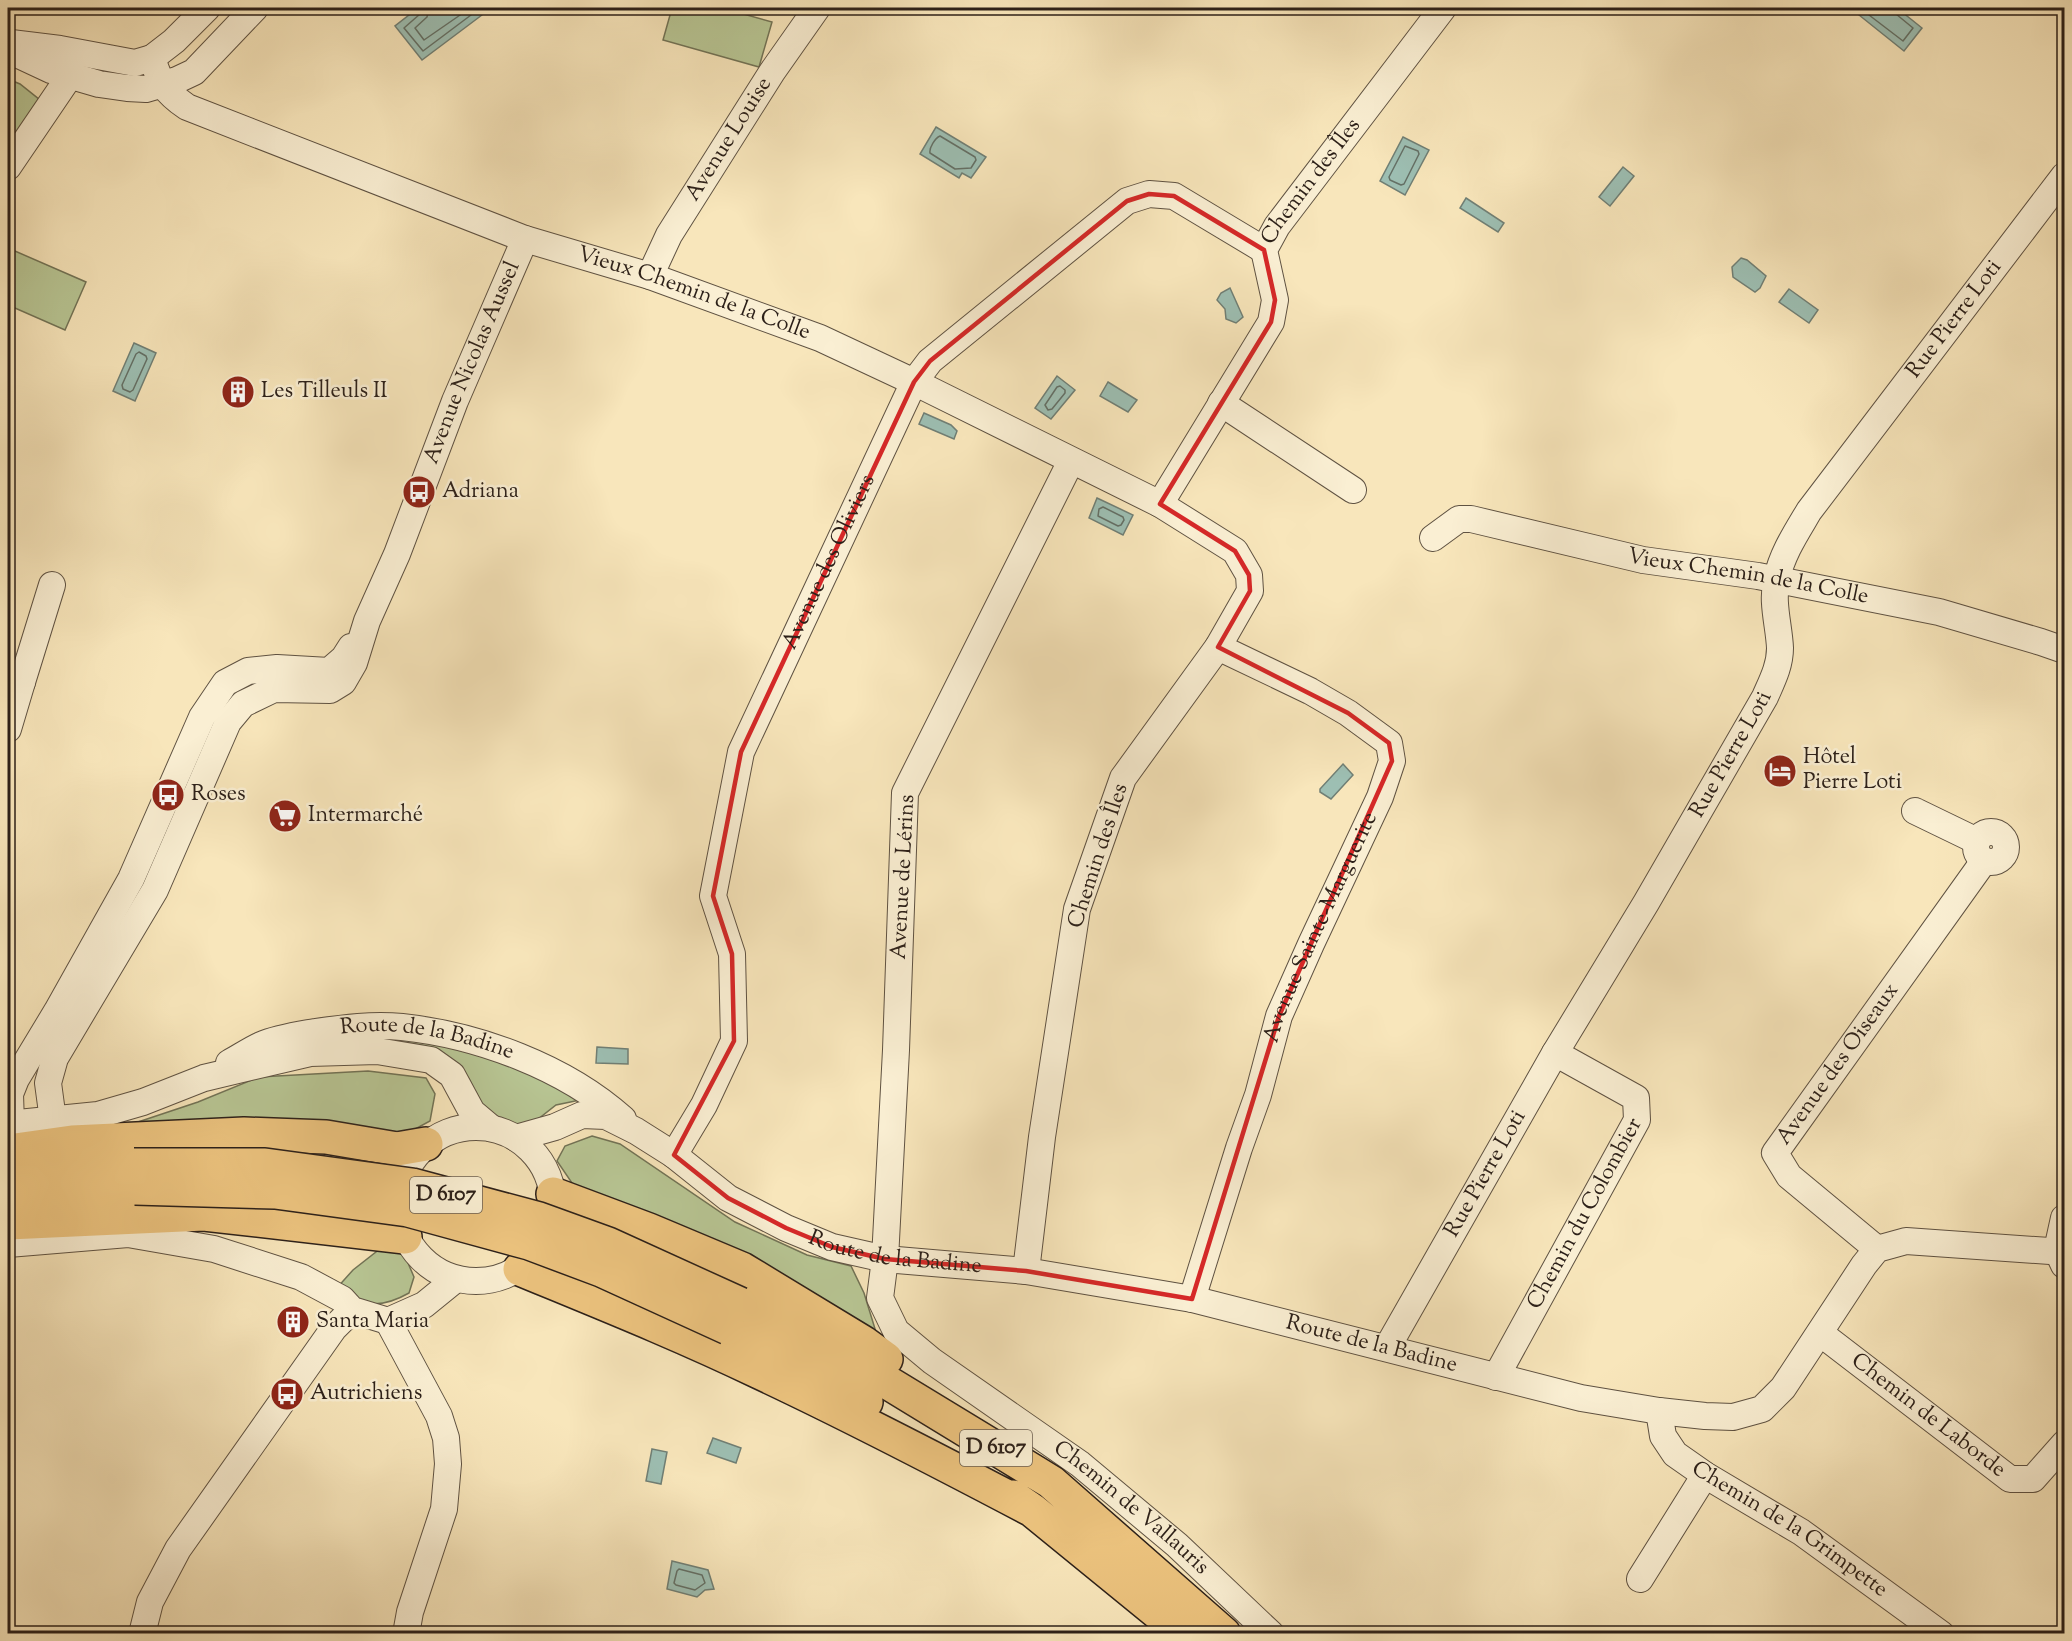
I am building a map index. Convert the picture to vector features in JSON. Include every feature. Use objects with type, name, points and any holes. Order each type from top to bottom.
[{"type":"highway","points":[[9,1133],[72,1142],[244,1134],[326,1137],[397,1149],[426,1144]]},
{"type":"highway","name":"D 6107","points":[[8,1176],[134,1177],[274,1192],[408,1210],[529,1243],[734,1316],[859,1365],[1051,1482],[1224,1634]]},
{"type":"highway","name":"D 6107","points":[[8,1201],[134,1177]]},
{"type":"highway","points":[[553,1194],[649,1230],[742,1269],[864,1343],[1051,1482]]},
{"type":"highway","points":[[8,1223],[204,1214],[405,1237]]},
{"type":"highway","points":[[520,1269],[654,1324],[767,1376],[900,1440],[1032,1510]]},
{"type":"highway","name":"D 6107","points":[[734,1316],[1032,1510],[1185,1634]]},
{"type":"street","points":[[8,44],[21,56],[51,70],[71,64],[135,63],[152,58],[174,41],[207,8]]},
{"type":"street","points":[[71,64],[99,84],[146,89],[177,80],[194,72],[255,8]]},
{"type":"street","name":"Avenue Louise","points":[[650,276],[669,235],[772,72],[817,8]]},
{"type":"street","name":"Chemin des Îles","points":[[1160,504],[1271,322],[1275,300],[1264,250],[1277,226],[1443,8]]},
{"type":"street","name":"Vieux Chemin de la Colle","points":[[152,58],[161,84],[171,96],[187,107],[525,239],[650,276],[820,338],[915,382],[1160,504],[1235,551]]},
{"type":"street","points":[[8,166],[65,83],[71,64]]},
{"type":"street","name":"Rue Pierre Loti","points":[[1388,1348],[1555,1053],[1646,903],[1765,697],[1777,672],[1780,650],[1774,608],[1776,580],[1788,547],[1809,511],[2064,176]]},
{"type":"street","name":"Avenue des Oliviers","points":[[674,1155],[704,1105],[734,1041],[732,954],[713,896],[741,752],[915,382],[930,362],[1127,201],[1149,194],[1174,195],[1264,250]]},
{"type":"street","name":"Avenue Nicolas Aussel","points":[[53,1120],[48,1083],[55,1058],[155,890],[228,722],[243,704],[274,689],[330,690],[343,682],[354,663],[367,621],[397,554],[455,401],[525,239]]},
{"type":"street","points":[[1221,404],[1353,490]]},
{"type":"street","name":"Avenue de Lérins","points":[[885,1259],[896,1050],[905,793],[1071,461]]},
{"type":"street","name":"Vieux Chemin de la Colle","points":[[1433,538],[1459,519],[1471,519],[1643,560],[1776,580],[1939,612],[2064,650]]},
{"type":"street","name":"Chemin des Îles","points":[[1026,1271],[1042,1137],[1077,909],[1123,778],[1218,647],[1250,591],[1250,575],[1235,551]]},
{"type":"street","points":[[8,729],[15,679],[52,585]]},
{"type":"street","name":"Avenue Nicolas Aussel","points":[[9,1133],[10,1094],[16,1078],[57,1011],[131,879],[202,717],[225,683],[248,671],[277,668],[328,671],[344,658],[367,621]]},
{"type":"street","name":"Avenue Sainte-Marguerite","points":[[1192,1299],[1258,1095],[1279,1016],[1380,797],[1392,761],[1389,743],[1348,713],[1310,691],[1218,647]]},
{"type":"street","name":"Avenue des Oiseaux","points":[[1877,1249],[1789,1176],[1775,1153],[1981,851],[1915,811]]},
{"type":"street","points":[[131,879],[155,890]]},
{"type":"street","name":"Route de la Badine","points":[[204,1078],[263,1044],[341,1028],[400,1027],[455,1036],[514,1053],[585,1090],[611,1108],[636,1131]]},
{"type":"street","name":"Route de la Badine","points":[[9,1133],[53,1120],[98,1115],[143,1102],[204,1078],[310,1053],[378,1051],[431,1060],[452,1075],[472,1112],[491,1128]]},
{"type":"street","name":"Chemin du Colombier","points":[[1496,1377],[1637,1120],[1636,1098],[1555,1053]]},
{"type":"street","name":"Route de la Badine","points":[[455,1129],[463,1092]]},
{"type":"street","name":"Route de la Badine","points":[[516,1138],[555,1127],[582,1115],[606,1116],[636,1131],[674,1155],[728,1198],[786,1228],[832,1247],[885,1259],[1026,1271],[1192,1299],[1581,1398],[1659,1411],[1733,1417],[1762,1409],[1783,1388],[1863,1264],[1877,1249]]},
{"type":"street","points":[[473,1126],[491,1128],[516,1138],[529,1147],[539,1159],[548,1176],[553,1194],[553,1215],[547,1236],[536,1254],[520,1269],[500,1278],[478,1282],[456,1280],[431,1268],[416,1254],[405,1237],[398,1212],[400,1187],[409,1163],[426,1144],[455,1129],[473,1126]]},
{"type":"street","points":[[539,1159],[555,1127]]},
{"type":"street","points":[[1877,1249],[1906,1240],[2062,1256],[2064,1218]]},
{"type":"street","points":[[8,1244],[128,1234],[214,1249],[301,1277],[342,1299],[352,1310],[388,1321],[424,1305],[456,1280]]},
{"type":"street","name":"Chemin de Vallauris","points":[[885,1259],[880,1298],[896,1331],[932,1361],[1080,1464],[1177,1545],[1271,1634]]},
{"type":"street","points":[[424,1305],[432,1287],[431,1268]]},
{"type":"street","points":[[142,1634],[150,1602],[178,1550],[334,1328],[352,1310]]},
{"type":"street","points":[[388,1321],[439,1416],[447,1438],[448,1464],[444,1509],[410,1612],[406,1634]]},
{"type":"street","name":"Chemin de Laborde","points":[[1820,1333],[2010,1479],[2033,1479],[2064,1444]]},
{"type":"street","name":"Chemin de la Grimpette","points":[[1659,1411],[1663,1436],[1675,1454],[1705,1475],[1801,1533],[1941,1634]]},
{"type":"street","points":[[1640,1579],[1705,1475]]},
{"type":"highlighted area","points":[[1149,194],[1174,196],[1264,250],[1275,300],[1271,322],[1160,504],[1235,551],[1249,575],[1250,591],[1218,647],[1348,713],[1389,743],[1392,761],[1279,1016],[1192,1299],[1026,1271],[885,1259],[832,1247],[786,1228],[728,1198],[674,1155],[734,1041],[732,954],[713,896],[741,752],[914,382],[930,361],[1127,201]]},
{"type":"green space","points":[[672,8],[722,8],[772,22],[759,67],[663,40]]},
{"type":"green space","points":[[8,79],[20,84],[40,100],[8,147]]},
{"type":"green space","points":[[8,248],[86,282],[65,330],[8,305]]},
{"type":"green space","points":[[374,1037],[471,1045],[585,1099],[556,1105],[533,1123],[516,1129],[502,1123],[482,1105],[469,1079],[450,1060],[426,1046]]},
{"type":"green space","points":[[368,1071],[426,1078],[435,1094],[430,1121],[406,1134],[135,1123],[198,1102],[259,1077]]},
{"type":"green space","points":[[592,1136],[620,1144],[735,1222],[807,1255],[851,1266],[864,1293],[876,1332],[574,1186],[557,1161],[565,1146]]},
{"type":"green space","points":[[385,1245],[405,1256],[414,1277],[409,1293],[389,1302],[372,1304],[335,1290],[353,1270]]},
{"type":"water","points":[[418,8],[476,8],[482,15],[422,60],[395,26]]},
{"type":"water","points":[[1865,8],[1897,8],[1922,28],[1904,51],[1859,15]]},
{"type":"water","points":[[936,127],[986,157],[971,178],[962,173],[959,178],[920,154]]},
{"type":"water","points":[[1403,137],[1429,150],[1405,195],[1380,181]]},
{"type":"water","points":[[1623,167],[1634,176],[1610,206],[1599,197]]},
{"type":"water","points":[[1466,198],[1504,223],[1498,232],[1460,208]]},
{"type":"water","points":[[1741,258],[1747,260],[1766,276],[1760,288],[1755,292],[1733,277],[1732,267]]},
{"type":"water","points":[[1230,288],[1243,317],[1236,323],[1226,319],[1225,309],[1217,300],[1221,293]]},
{"type":"water","points":[[1789,289],[1818,310],[1809,323],[1779,302]]},
{"type":"water","points":[[134,343],[156,353],[135,401],[113,391]]},
{"type":"water","points":[[1057,376],[1075,390],[1051,419],[1035,408]]},
{"type":"water","points":[[1108,382],[1137,400],[1128,412],[1100,396]]},
{"type":"water","points":[[924,413],[951,425],[957,431],[954,439],[919,424]]},
{"type":"water","points":[[1097,498],[1133,515],[1123,535],[1089,518]]},
{"type":"water","points":[[1343,764],[1353,775],[1331,799],[1320,792],[1320,789]]},
{"type":"water","points":[[597,1047],[628,1049],[628,1064],[596,1063]]},
{"type":"water","points":[[713,1438],[741,1448],[736,1463],[707,1453]]},
{"type":"water","points":[[652,1449],[667,1452],[661,1484],[646,1481]]},
{"type":"water","points":[[672,1561],[708,1570],[714,1589],[705,1590],[697,1597],[667,1589]]},
{"type":"place","name":"Les Tilleuls II","points":[[238,392]]},
{"type":"place","name":"Adriana","points":[[419,492]]},
{"type":"place","name":"Hôtel Pierre Loti","points":[[1780,771]]},
{"type":"place","name":"Roses","points":[[168,795]]},
{"type":"place","name":"Intermarché","points":[[285,816]]},
{"type":"place","name":"Santa Maria","points":[[293,1322]]},
{"type":"place","name":"Autrichiens","points":[[287,1394]]}]
